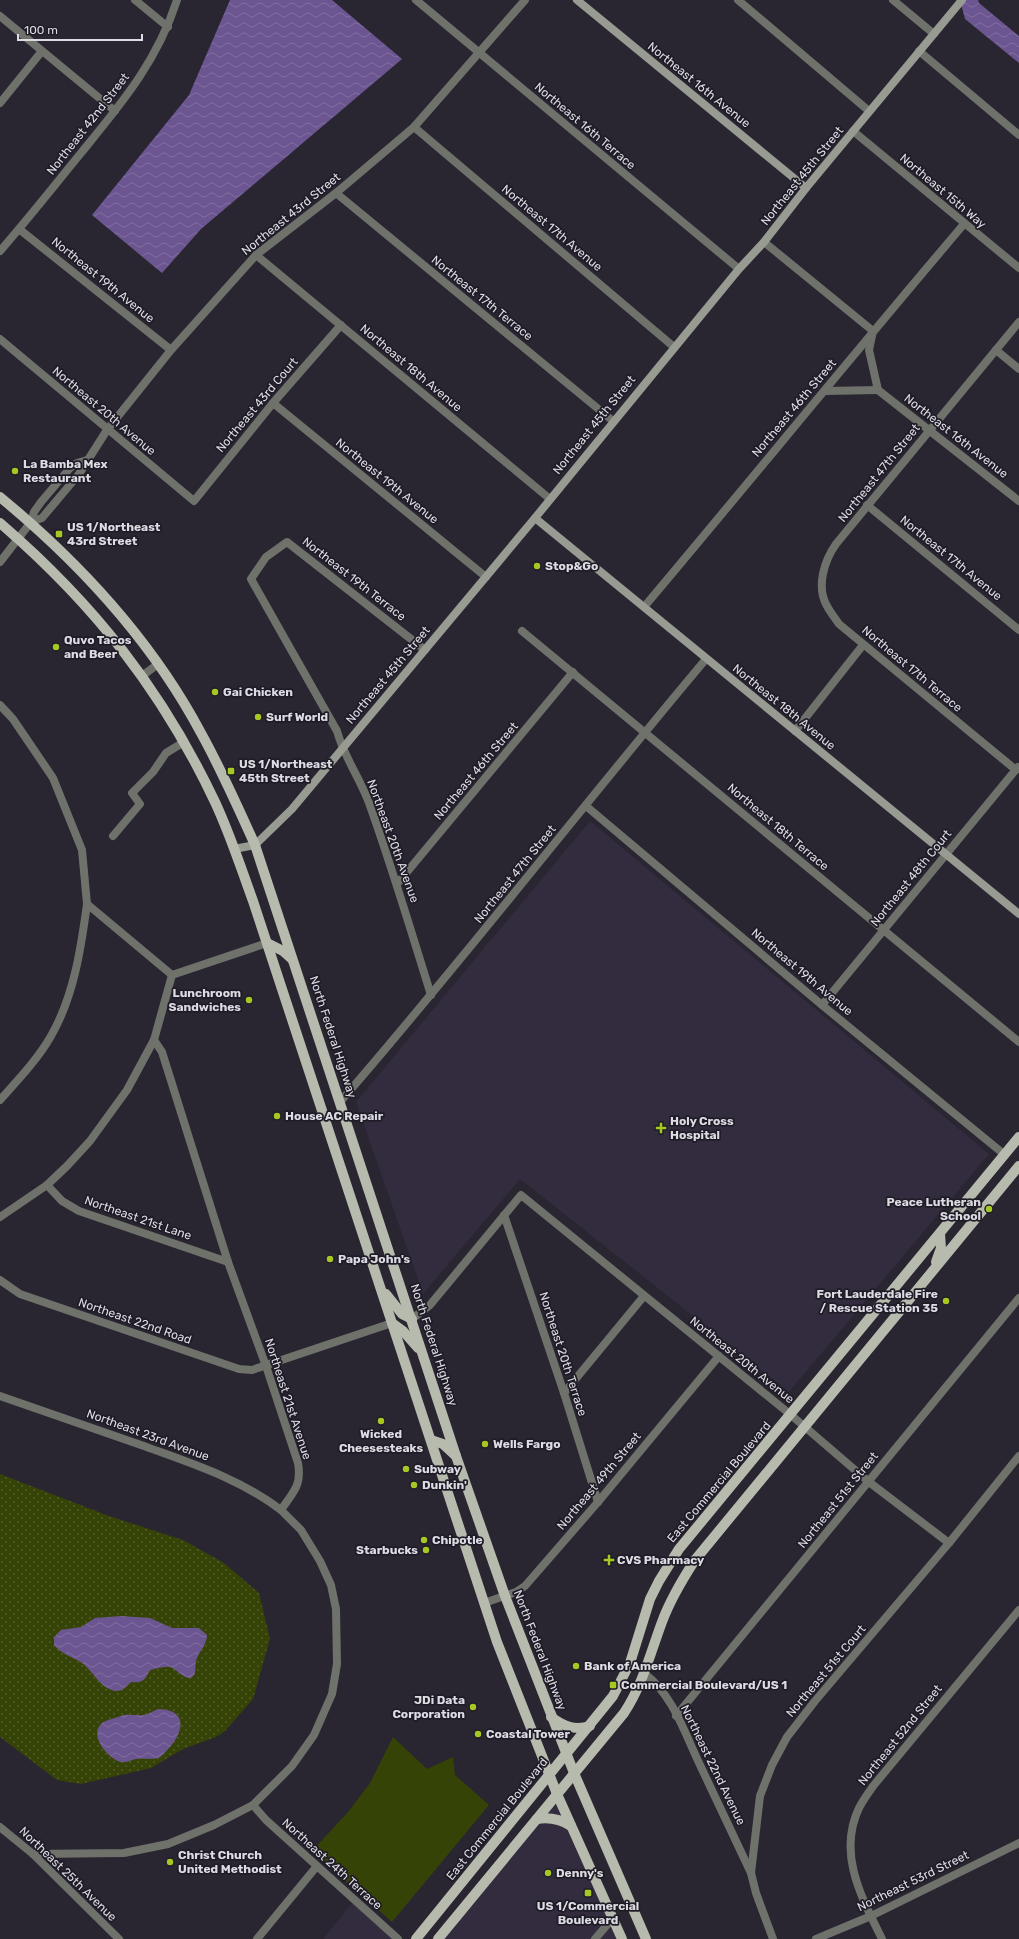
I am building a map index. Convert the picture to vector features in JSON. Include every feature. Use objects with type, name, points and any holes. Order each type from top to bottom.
[{"type":"main road","name":"North Federal Highway","points":[[0,497],[31,522],[102,594],[158,664],[201,732],[231,790],[255,845],[456,1456],[505,1596],[566,1754],[646,1939]]},
{"type":"main road","points":[[0,523],[49,567],[110,632],[142,676],[184,742],[215,802],[234,849],[267,943],[484,1603],[514,1685],[557,1794],[622,1939]]},
{"type":"main road","points":[[267,943],[283,950],[294,961]]},
{"type":"main road","name":"East Commercial Boulevard","points":[[416,1939],[604,1708],[622,1680],[632,1658],[650,1599],[668,1565],[1019,1138]]},
{"type":"main road","points":[[438,1939],[624,1712],[645,1674],[662,1621],[678,1587],[694,1561],[1019,1166]]},
{"type":"main road","points":[[934,1270],[941,1248],[942,1241],[940,1234]]},
{"type":"main road","points":[[381,1288],[402,1314],[412,1319]]},
{"type":"main road","points":[[392,1323],[403,1331],[424,1356]]},
{"type":"main road","points":[[431,1440],[443,1444],[456,1456]]},
{"type":"main road","points":[[551,1717],[571,1728],[580,1729],[590,1726]]},
{"type":"main road","points":[[537,1820],[547,1818],[556,1819],[571,1826]]},
{"type":"street","points":[[135,0],[168,27]]},
{"type":"street","name":"Northeast 42nd Street","points":[[0,251],[115,111],[142,75],[168,27],[177,0]]},
{"type":"street","name":"Northeast 16th Terrace","points":[[416,0],[739,269]]},
{"type":"street","name":"Northeast 43rd Street","points":[[0,562],[31,522],[42,518],[79,474],[107,430],[171,350],[256,255],[336,193],[414,127],[525,0]]},
{"type":"street","name":"Northeast 16th Avenue","points":[[577,0],[806,188]]},
{"type":"street","points":[[738,0],[869,111]]},
{"type":"street","points":[[893,0],[934,34]]},
{"type":"street","name":"Northeast 45th Street","points":[[255,845],[292,809],[535,518],[739,269],[764,242],[806,188],[960,2]]},
{"type":"street","points":[[0,16],[115,111]]},
{"type":"street","points":[[0,102],[42,51]]},
{"type":"street","points":[[919,51],[1019,135]]},
{"type":"street","name":"Northeast 17th Avenue","points":[[414,127],[674,348]]},
{"type":"street","name":"Northeast 15th Way","points":[[853,131],[1019,268]]},
{"type":"street","name":"Northeast 17th Terrace","points":[[336,193],[613,421]]},
{"type":"street","name":"Northeast 46th Street","points":[[644,607],[825,391],[873,331],[964,224]]},
{"type":"street","name":"Northeast 19th Avenue","points":[[19,229],[171,350]]},
{"type":"street","points":[[764,242],[873,331],[869,350],[878,390],[825,391]]},
{"type":"street","name":"Northeast 18th Avenue","points":[[256,255],[550,499]]},
{"type":"street","name":"Northeast 47th Street","points":[[824,570],[829,555],[867,505],[1019,322]]},
{"type":"street","name":"Northeast 43rd Court","points":[[194,501],[273,403],[341,325]]},
{"type":"street","name":"Northeast 20th Avenue","points":[[0,339],[107,430],[194,501]]},
{"type":"street","points":[[996,350],[1019,369]]},
{"type":"street","name":"Northeast 16th Avenue","points":[[878,390],[1019,501]]},
{"type":"street","name":"Northeast 19th Avenue","points":[[273,403],[486,577]]},
{"type":"street","name":"Northeast 17th Avenue","points":[[867,505],[1019,630]]},
{"type":"street","name":"Northeast 18th Avenue","points":[[535,518],[1019,914]]},
{"type":"street","name":"Northeast 20th Avenue","points":[[287,542],[266,557],[251,579],[337,731],[342,749],[364,790],[397,884],[431,995]]},
{"type":"street","name":"Northeast 19th Terrace","points":[[287,542],[424,650]]},
{"type":"street","name":"Northeast 17th Terrace","points":[[824,570],[822,586],[826,605],[839,624],[863,645],[1017,768]]},
{"type":"street","name":"Northeast 18th Terrace","points":[[522,631],[1019,1042]]},
{"type":"street","points":[[795,731],[863,645]]},
{"type":"street","name":"Northeast 47th Street","points":[[340,1102],[431,995],[586,806],[644,732],[706,659]]},
{"type":"street","points":[[142,676],[158,664]]},
{"type":"street","name":"Northeast 46th Street","points":[[397,884],[573,672]]},
{"type":"street","points":[[0,705],[13,719],[53,778],[82,850],[87,904],[80,953],[64,1006],[51,1036],[25,1071],[0,1100]]},
{"type":"street","points":[[113,836],[140,804],[132,794],[153,772],[166,753],[184,742]]},
{"type":"street","name":"Northeast 48th Court","points":[[822,1005],[1017,768]]},
{"type":"street","name":"Northeast 19th Avenue","points":[[586,806],[822,1005],[1005,1155]]},
{"type":"street","points":[[234,849],[255,845]]},
{"type":"street","points":[[87,904],[172,975]]},
{"type":"street","points":[[172,975],[267,943]]},
{"type":"street","points":[[0,1217],[47,1185],[90,1141],[127,1090],[154,1040],[172,975]]},
{"type":"street","name":"Northeast 21st Avenue","points":[[154,1040],[162,1052],[228,1262],[266,1366],[298,1463],[300,1476],[296,1489],[281,1510]]},
{"type":"street","name":"Northeast 21st Lane","points":[[47,1185],[62,1201],[79,1211],[228,1262]]},
{"type":"street","name":"Northeast 20th Avenue","points":[[504,1215],[521,1195],[791,1415],[869,1482],[949,1543]]},
{"type":"street","points":[[412,1319],[430,1305],[504,1215]]},
{"type":"street","name":"Northeast 20th Terrace","points":[[504,1215],[564,1393],[598,1502]]},
{"type":"street","name":"Northeast 22nd Road","points":[[0,1280],[20,1294],[239,1369],[252,1370],[266,1366],[392,1323]]},
{"type":"street","points":[[564,1393],[644,1296]]},
{"type":"street","name":"Northeast 51st Street","points":[[676,1716],[1019,1298]]},
{"type":"street","name":"Northeast 49th Street","points":[[484,1603],[516,1592],[525,1586],[598,1502],[719,1356]]},
{"type":"street","name":"Northeast 23rd Avenue","points":[[0,1396],[221,1475],[261,1494],[281,1510]]},
{"type":"street","name":"Northeast 51st Court","points":[[773,1939],[756,1894],[751,1873],[760,1796],[772,1765],[787,1737],[815,1701],[949,1543],[1019,1456]]},
{"type":"street","points":[[34,1854],[124,1853],[168,1844],[214,1825],[253,1805],[292,1766],[314,1735],[332,1693],[337,1664],[336,1609],[331,1585],[320,1561],[301,1530],[281,1510]]},
{"type":"street","name":"Northeast 52nd Street","points":[[871,1916],[856,1882],[851,1862],[850,1844],[852,1827],[859,1808],[874,1784],[1019,1610]]},
{"type":"street","name":"Northeast 22nd Avenue","points":[[645,1674],[662,1690],[676,1716],[751,1873]]},
{"type":"street","name":"Northeast 24th Terrace","points":[[253,1805],[266,1820],[398,1939]]},
{"type":"street","name":"Northeast 25th Avenue","points":[[0,1827],[34,1854],[118,1939]]},
{"type":"street","name":"Northeast 53rd Street","points":[[816,1939],[871,1916],[1019,1843]]},
{"type":"street","points":[[257,1939],[316,1866]]},
{"type":"street","points":[[871,1916],[882,1939]]},
{"type":"street","points":[[595,1939],[612,1919]]},
{"type":"shaded area","name":"Holy Cross Hospital","points":[[590,821],[989,1154],[789,1392],[520,1179],[423,1294],[356,1102]]},
{"type":"shaded area","points":[[558,1793],[622,1939],[438,1939]]},
{"type":"shaded area","points":[[354,1901],[398,1939],[323,1939]]},
{"type":"green space","points":[[0,1474],[109,1516],[183,1540],[224,1563],[259,1593],[270,1639],[253,1699],[225,1731],[216,1737],[183,1749],[151,1768],[81,1784],[57,1780],[0,1737]]},
{"type":"green space","points":[[393,1737],[427,1769],[453,1757],[455,1775],[489,1805],[392,1922],[312,1851],[348,1812],[370,1783]]},
{"type":"water","points":[[230,0],[332,0],[402,59],[201,229],[162,273],[92,215],[189,95]]},
{"type":"water","points":[[960,0],[978,0],[979,3],[1019,36],[1019,63],[965,19]]},
{"type":"water","points":[[121,1616],[150,1618],[172,1628],[199,1628],[207,1635],[204,1646],[196,1661],[193,1676],[188,1678],[170,1667],[165,1667],[150,1670],[143,1680],[131,1682],[122,1690],[115,1691],[101,1683],[86,1666],[64,1653],[54,1645],[54,1637],[61,1630],[81,1627],[95,1618]]},
{"type":"water","points":[[159,1709],[168,1710],[175,1713],[179,1718],[180,1723],[180,1729],[174,1742],[160,1757],[154,1759],[134,1759],[127,1762],[121,1762],[106,1752],[101,1746],[97,1734],[98,1728],[102,1723],[124,1715],[145,1715]]},
{"type":"place","name":"La Bamba Mex Restaurant","points":[[15,471]]},
{"type":"place","name":"US 1/Northeast 43rd Street","points":[[59,534]]},
{"type":"place","name":"Stop&Go","points":[[537,566]]},
{"type":"place","name":"Quvo Tacos and Beer","points":[[56,647]]},
{"type":"place","name":"Gai Chicken","points":[[215,692]]},
{"type":"place","name":"Surf World","points":[[258,717]]},
{"type":"place","name":"US 1/Northeast 45th Street","points":[[231,771]]},
{"type":"place","name":"Lunchroom Sandwiches","points":[[249,1000]]},
{"type":"place","name":"House AC Repair","points":[[277,1116]]},
{"type":"place","name":"Holy Cross Hospital","points":[[661,1128]]},
{"type":"place","name":"Peace Lutheran School","points":[[989,1209]]},
{"type":"place","name":"Papa John's","points":[[330,1259]]},
{"type":"place","name":"Fort Lauderdale Fire / Rescue Station 35","points":[[946,1301]]},
{"type":"place","name":"Wicked Cheesesteaks","points":[[381,1421]]},
{"type":"place","name":"Wells Fargo","points":[[485,1444]]},
{"type":"place","name":"Subway","points":[[406,1469]]},
{"type":"place","name":"Dunkin'","points":[[414,1485]]},
{"type":"place","name":"Chipotle","points":[[424,1540]]},
{"type":"place","name":"Starbucks","points":[[426,1550]]},
{"type":"place","name":"CVS Pharmacy","points":[[609,1560]]},
{"type":"place","name":"Bank of America","points":[[576,1666]]},
{"type":"place","name":"Commercial Boulevard/US 1","points":[[613,1685]]},
{"type":"place","name":"JDi Data Corporation","points":[[473,1707]]},
{"type":"place","name":"Coastal Tower","points":[[478,1734]]},
{"type":"place","name":"Christ Church United Methodist","points":[[170,1862]]},
{"type":"place","name":"Denny's","points":[[548,1873]]},
{"type":"place","name":"US 1/Commercial Boulevard","points":[[588,1893]]}]
